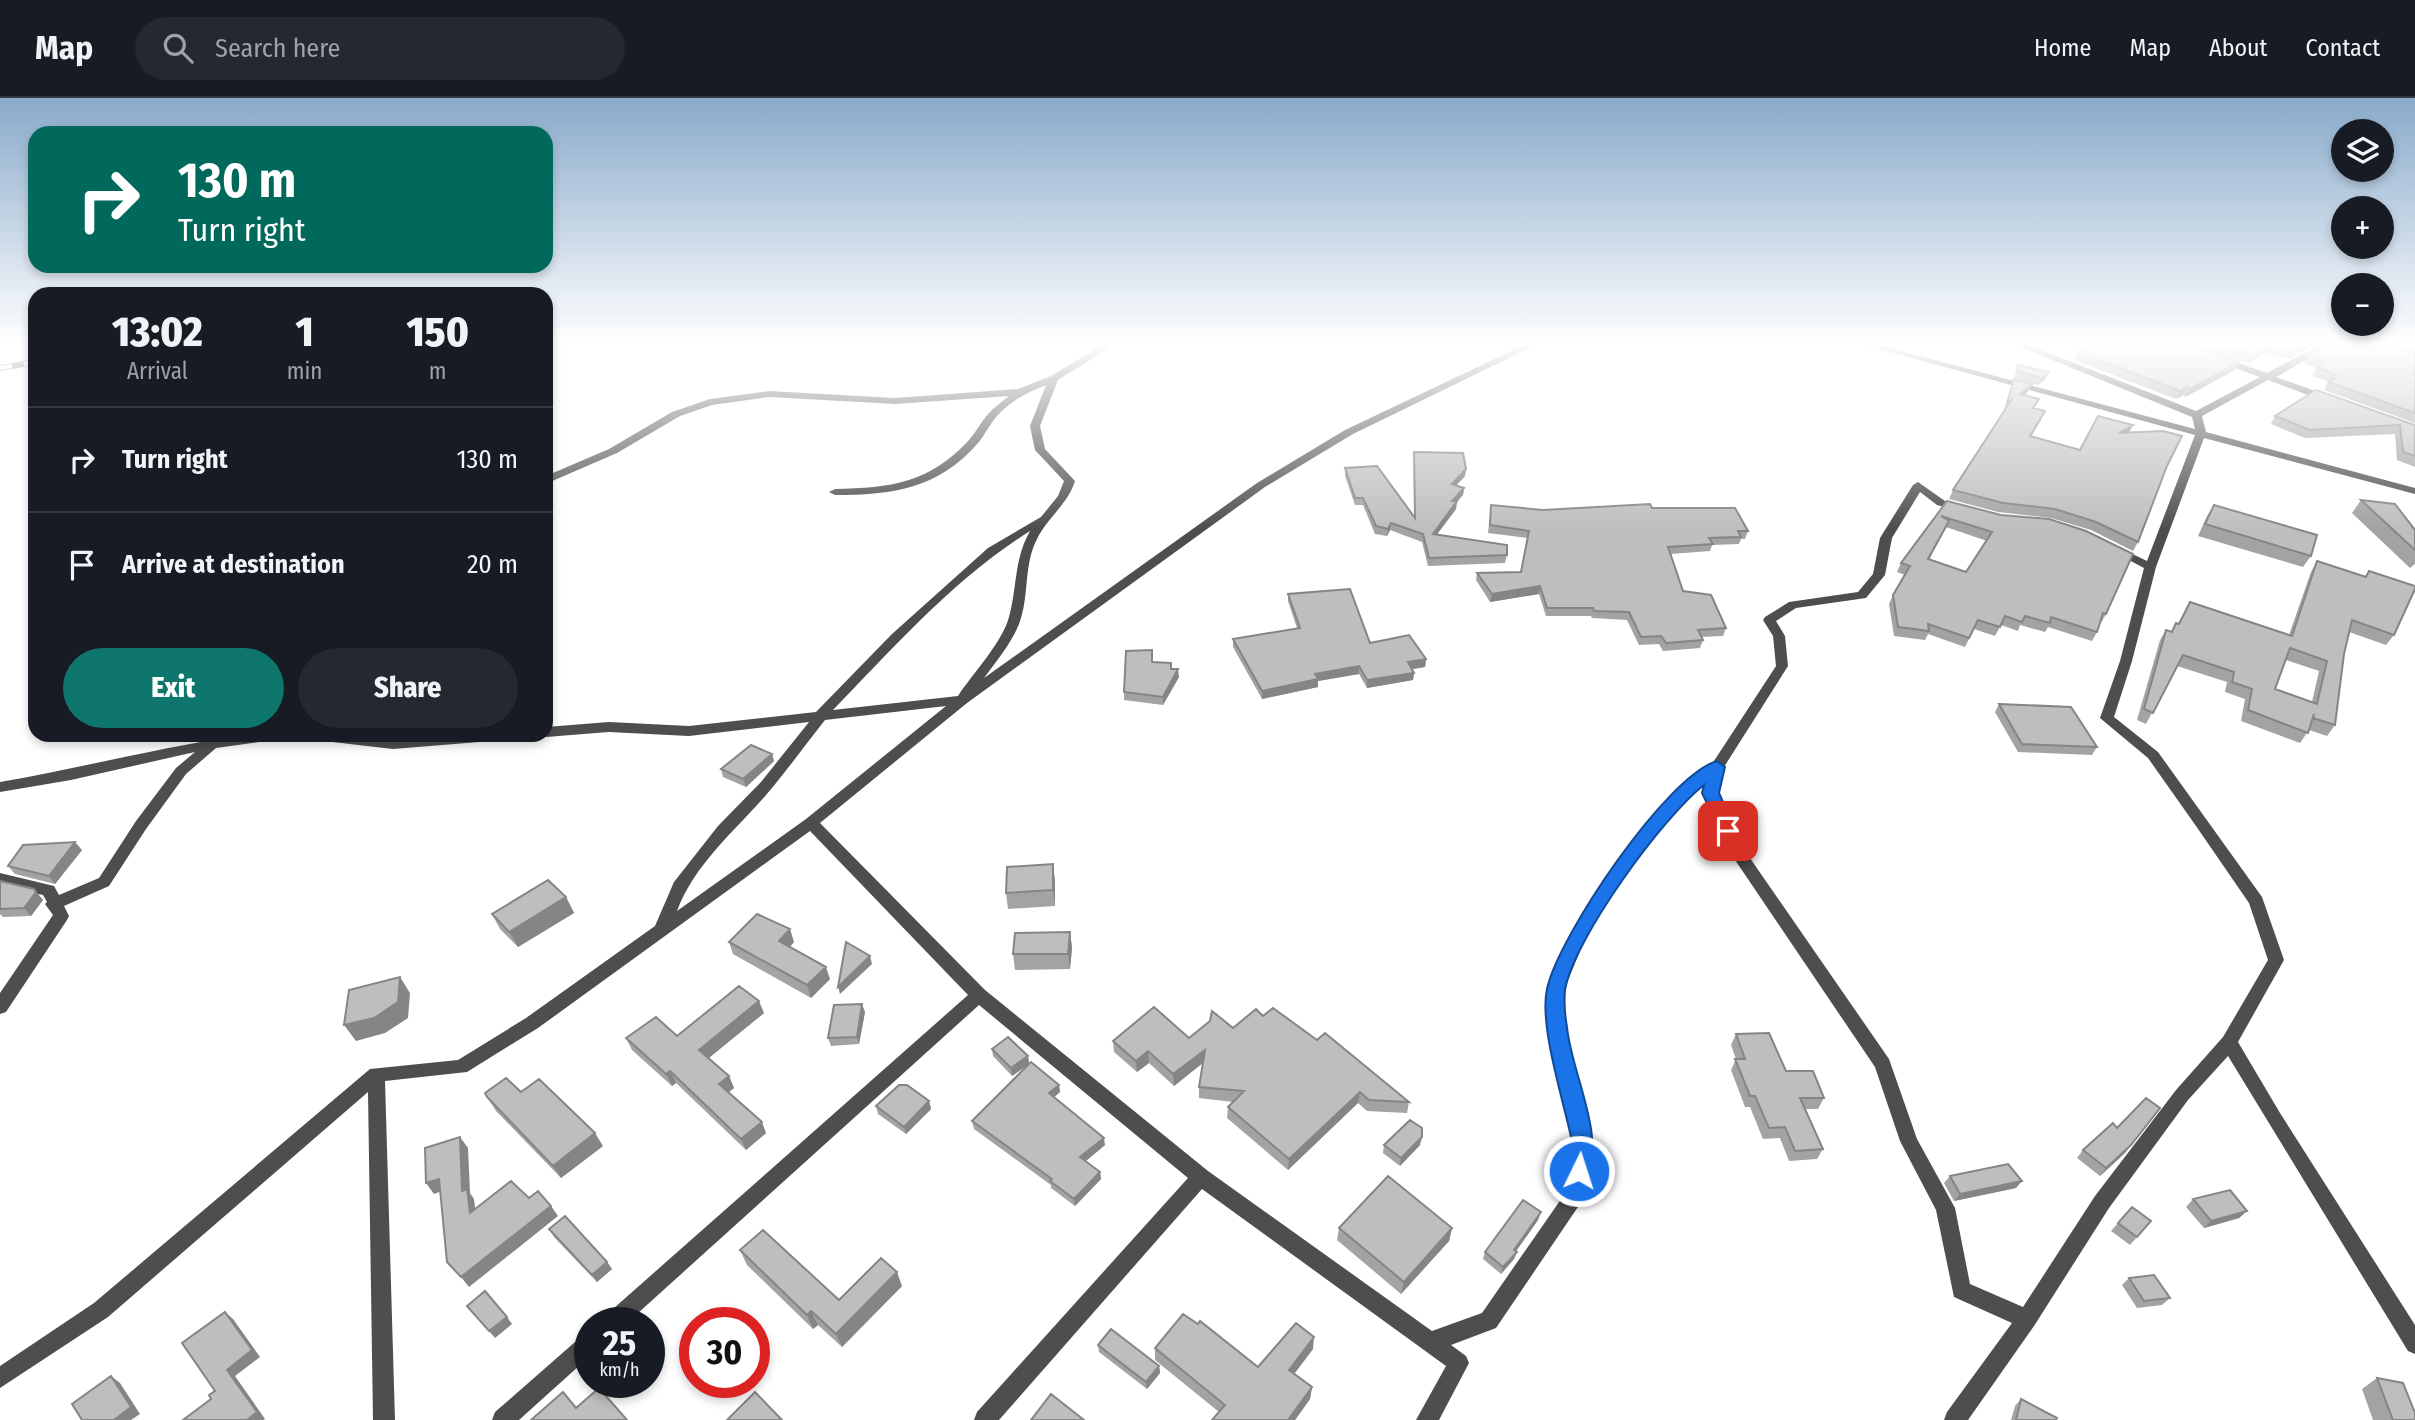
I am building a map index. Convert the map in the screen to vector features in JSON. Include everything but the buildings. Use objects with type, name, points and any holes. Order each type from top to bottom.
[{"type":"street","points":[[553,477],[612,452],[676,414],[700,406]]},
{"type":"street","points":[[835,492],[873,492],[914,486],[951,463],[1004,406]]},
{"type":"street","points":[[962,700],[1014,621],[1021,567],[1030,540],[1042,519],[1068,492],[1070,481],[1040,450],[1036,438],[1035,426],[1043,406]]},
{"type":"street","points":[[0,1378],[101,1310],[376,1074],[461,1067],[533,1023],[811,823],[962,700],[1261,485],[1349,432],[1404,406]]},
{"type":"street","points":[[2098,406],[2415,491]]},
{"type":"street","points":[[2174,406],[2197,415]]},
{"type":"street","points":[[2197,415],[2214,406]]},
{"type":"street","points":[[1955,1420],[2027,1319],[2102,1202],[2182,1095],[2229,1042],[2276,960],[2256,901],[2152,755],[2107,718],[2126,661],[2150,567],[2201,433],[2197,415]]},
{"type":"street","points":[[1975,512],[1941,503],[1918,485],[1886,538],[1879,575],[1862,595],[1793,605],[1769,620],[1779,636],[1782,666],[1717,767],[1710,793],[1737,850],[1883,1064],[1909,1141],[1945,1208],[1961,1290],[2027,1319]]},
{"type":"street","points":[[661,932],[679,887],[723,830],[766,786],[822,714],[896,637],[992,550],[1042,519]]},
{"type":"street","points":[[2107,546],[2150,567]]},
{"type":"street","points":[[553,731],[609,727],[689,731],[962,700]]},
{"type":"street","points":[[53,904],[104,882],[181,771],[215,742]]},
{"type":"street","points":[[0,787],[226,742]]},
{"type":"street","points":[[376,742],[418,742]]},
{"type":"street","points":[[1431,1342],[1489,1321],[1575,1195],[1584,1147],[1557,1029],[1556,990],[1574,945],[1605,890],[1678,796],[1717,767]]},
{"type":"street","points":[[0,793],[24,783]]},
{"type":"street","points":[[811,823],[979,995],[1201,1177],[1459,1363],[1427,1420]]},
{"type":"street","points":[[0,878],[49,890],[53,904],[61,916],[0,1007]]},
{"type":"street","points":[[630,1307],[979,995]]},
{"type":"street","points":[[2229,1042],[2268,1112],[2373,1270],[2415,1343]]},
{"type":"street","points":[[376,1074],[384,1420]]},
{"type":"street","points":[[985,1420],[1201,1177]]},
{"type":"street","points":[[503,1420],[574,1356]]},
{"type":"route","points":[[1579,1171],[1584,1147],[1557,1029],[1556,990],[1574,945],[1605,890],[1678,796],[1717,767],[1710,793],[1728,831]]}]
